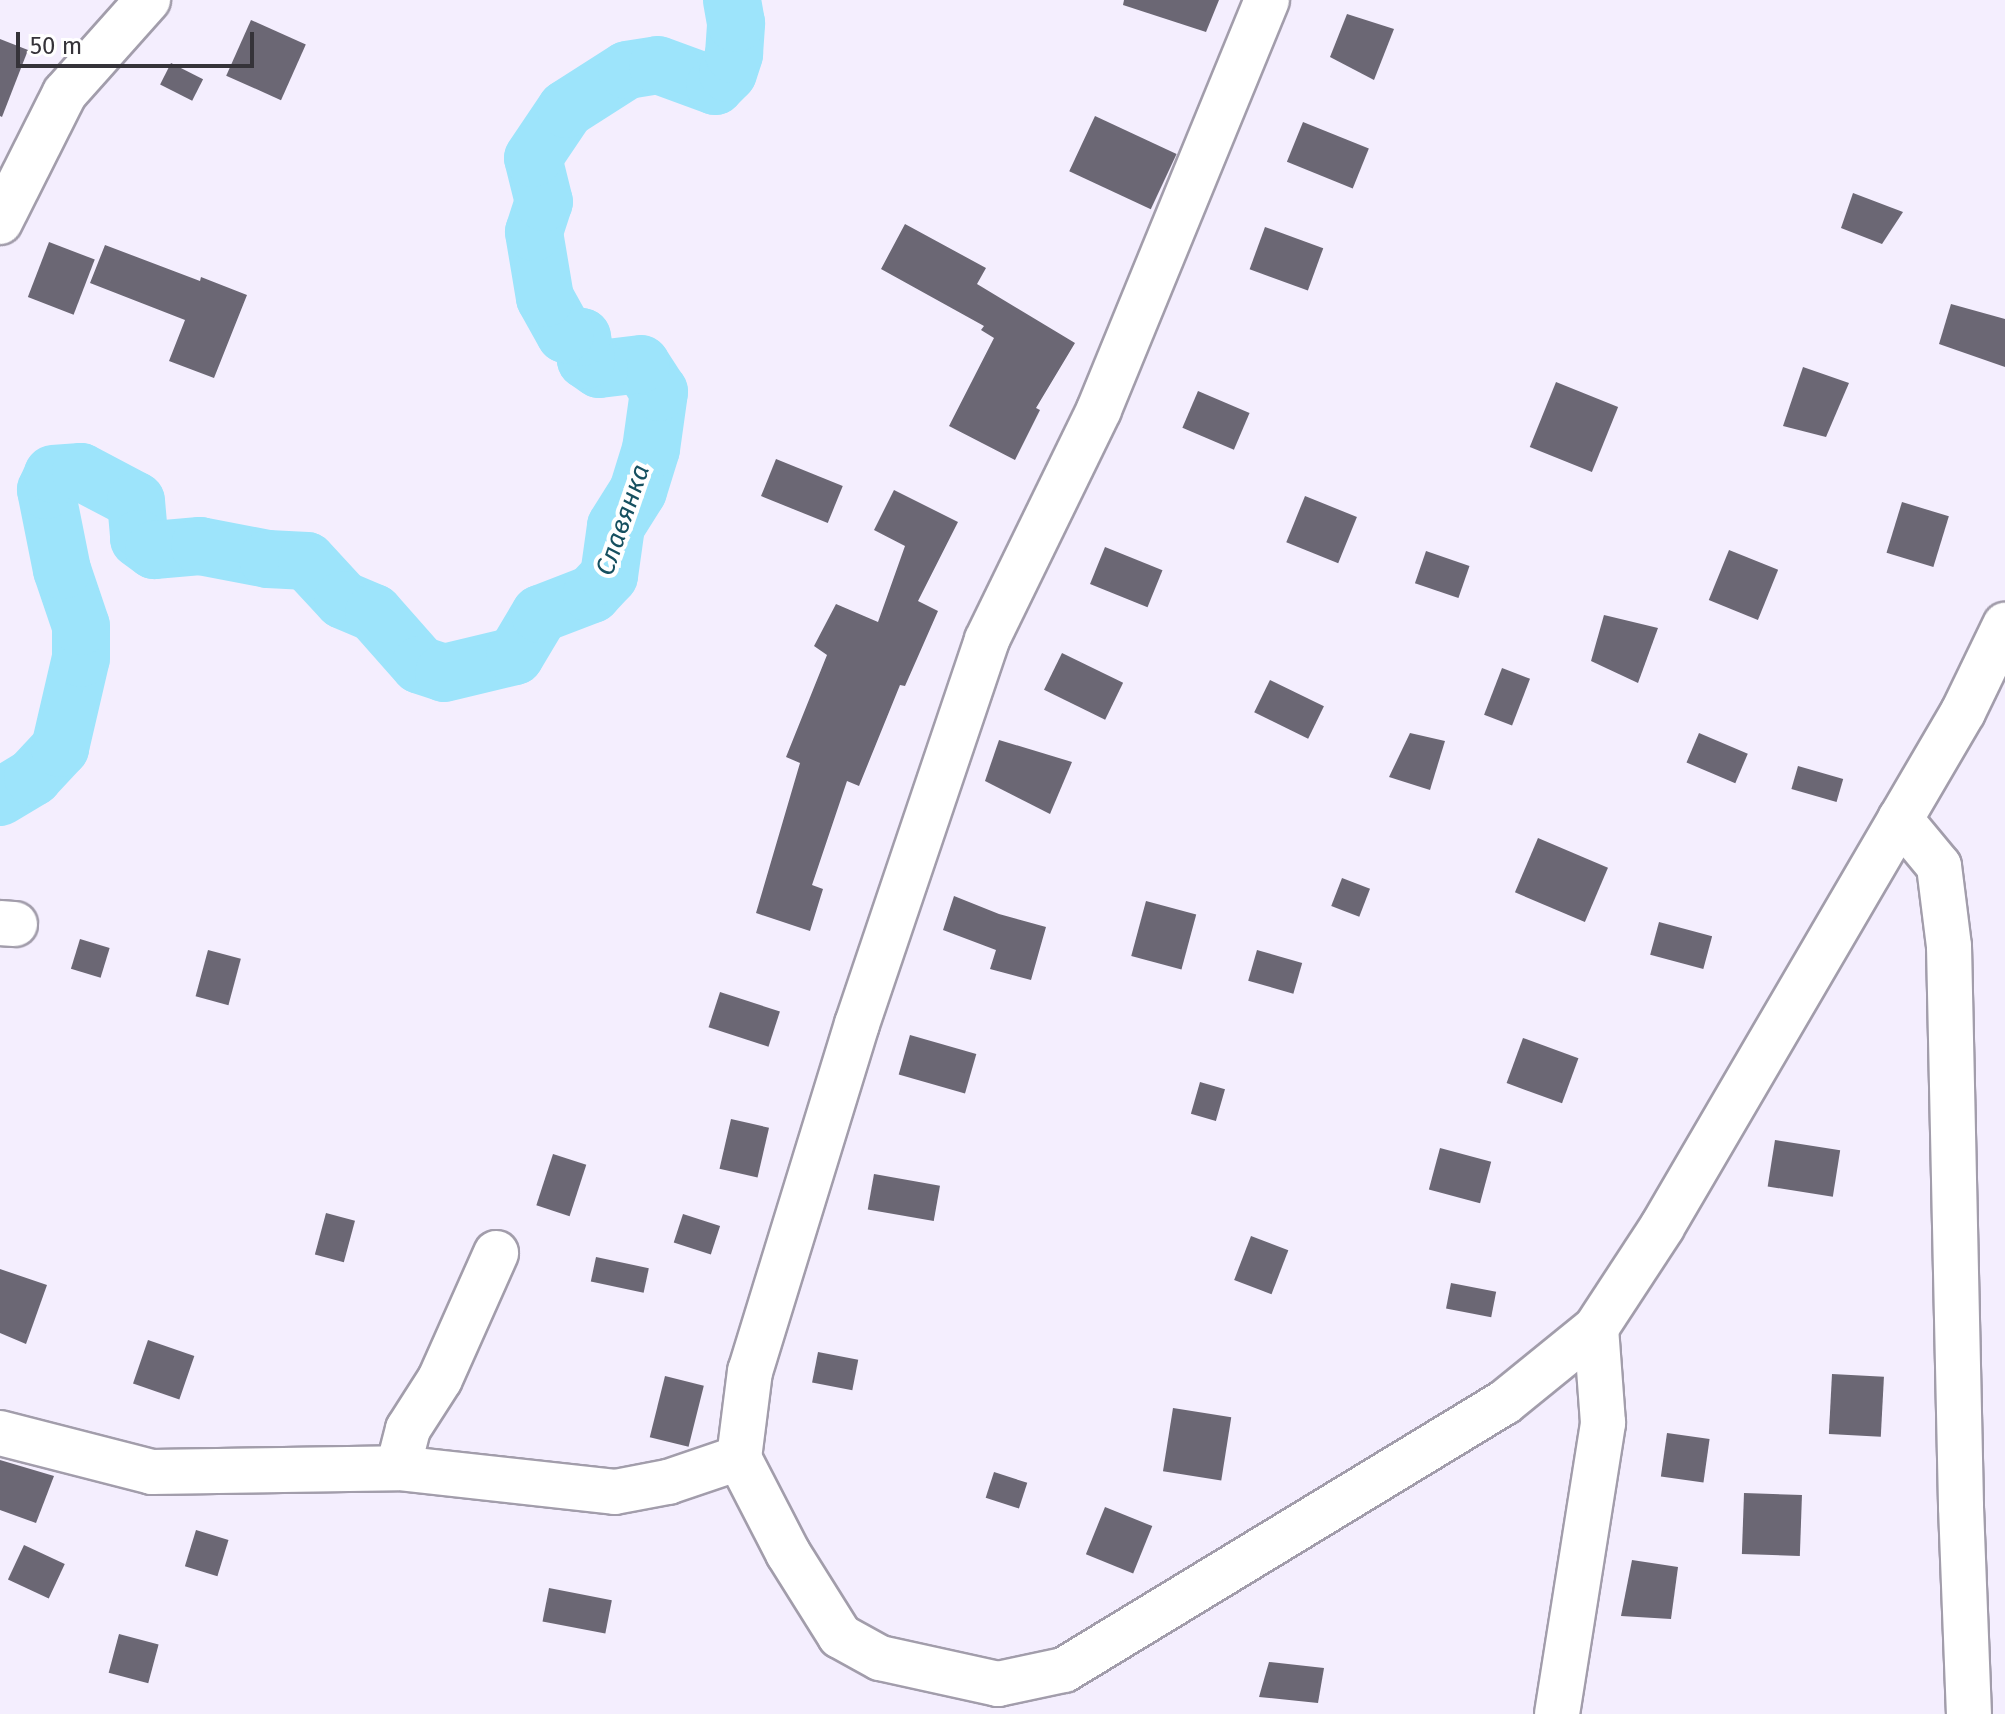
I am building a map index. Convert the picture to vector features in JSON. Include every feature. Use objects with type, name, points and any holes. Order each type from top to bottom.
[{"type":"street","points":[[0,222],[65,93],[148,0]]},
{"type":"street","points":[[1267,0],[1099,410],[987,640],[857,1024],[750,1371],[739,1458],[788,1553],[840,1636],[880,1658],[998,1684],[1064,1670],[1505,1402],[1596,1328],[1662,1227],[1963,712],[2005,625]]},
{"type":"street","points":[[1900,819],[1939,866],[1949,946],[1961,1507],[1969,1714]]},
{"type":"street","points":[[398,1468],[408,1429],[440,1379],[496,1253]]},
{"type":"street","points":[[1557,1714],[1603,1423],[1596,1328]]},
{"type":"street","points":[[0,1433],[152,1472],[398,1468],[615,1492],[668,1482],[739,1458]]},
{"type":"building","points":[[1124,0],[1219,0],[1206,32],[1123,5]]},
{"type":"building","points":[[1347,14],[1394,29],[1374,80],[1330,57]]},
{"type":"building","points":[[251,20],[306,44],[281,100],[226,76]]},
{"type":"building","points":[[0,39],[28,50],[2,117],[0,116]]},
{"type":"building","points":[[171,63],[203,79],[192,101],[160,84]]},
{"type":"building","points":[[1095,116],[1177,154],[1151,209],[1069,171]]},
{"type":"building","points":[[1303,122],[1369,149],[1353,188],[1287,162]]},
{"type":"building","points":[[1853,193],[1903,212],[1882,244],[1841,228]]},
{"type":"building","points":[[905,224],[986,268],[977,284],[1075,343],[1036,408],[1040,410],[1015,460],[949,426],[994,338],[981,330],[984,326],[881,269]]},
{"type":"building","points":[[1265,227],[1323,248],[1308,290],[1250,269]]},
{"type":"building","points":[[49,242],[95,260],[74,315],[28,297]]},
{"type":"building","points":[[105,245],[200,281],[201,277],[247,295],[214,378],[169,361],[185,320],[90,283]]},
{"type":"building","points":[[1951,304],[2005,319],[2005,367],[1939,344]]},
{"type":"building","points":[[1803,367],[1849,383],[1826,437],[1783,426]]},
{"type":"building","points":[[1556,382],[1618,407],[1592,472],[1530,447]]},
{"type":"building","points":[[1198,391],[1250,413],[1234,450],[1182,428]]},
{"type":"building","points":[[776,459],[843,486],[828,523],[761,496]]},
{"type":"building","points":[[894,490],[958,522],[918,601],[938,611],[905,686],[900,685],[859,786],[847,781],[812,885],[823,889],[810,931],[756,913],[800,763],[786,757],[827,655],[814,646],[836,604],[878,622],[905,546],[874,530]]},
{"type":"building","points":[[1305,496],[1357,517],[1338,563],[1286,542]]},
{"type":"building","points":[[1902,502],[1949,516],[1933,567],[1887,553]]},
{"type":"building","points":[[1105,547],[1162,570],[1148,607],[1090,584]]},
{"type":"building","points":[[1729,550],[1778,570],[1758,620],[1709,600]]},
{"type":"building","points":[[1426,551],[1469,566],[1458,598],[1415,583]]},
{"type":"building","points":[[1604,615],[1658,628],[1638,683],[1591,661]]},
{"type":"building","points":[[1062,653],[1123,683],[1105,720],[1044,690]]},
{"type":"building","points":[[1502,668],[1530,679],[1512,725],[1484,715]]},
{"type":"building","points":[[1270,680],[1324,706],[1308,739],[1254,712]]},
{"type":"building","points":[[1410,733],[1445,741],[1430,790],[1389,777]]},
{"type":"building","points":[[1699,733],[1748,754],[1735,783],[1686,762]]},
{"type":"building","points":[[999,740],[1072,762],[1050,814],[985,781]]},
{"type":"building","points":[[1798,766],[1843,779],[1837,802],[1791,789]]},
{"type":"building","points":[[1538,838],[1608,868],[1585,922],[1515,892]]},
{"type":"building","points":[[1342,878],[1370,889],[1359,917],[1331,906]]},
{"type":"building","points":[[954,896],[999,914],[1046,927],[1031,980],[990,969],[996,950],[943,930]]},
{"type":"building","points":[[1146,901],[1196,914],[1181,970],[1131,956]]},
{"type":"building","points":[[1659,922],[1712,936],[1703,969],[1650,955]]},
{"type":"building","points":[[80,939],[110,948],[101,978],[71,969]]},
{"type":"building","points":[[208,950],[241,959],[228,1005],[196,996]]},
{"type":"building","points":[[1257,950],[1302,963],[1293,994],[1248,981]]},
{"type":"building","points":[[720,992],[780,1011],[768,1047],[709,1027]]},
{"type":"building","points":[[910,1035],[976,1054],[965,1093],[899,1074]]},
{"type":"building","points":[[1523,1038],[1578,1058],[1562,1103],[1507,1083]]},
{"type":"building","points":[[1200,1082],[1225,1089],[1216,1121],[1191,1114]]},
{"type":"building","points":[[731,1119],[769,1128],[758,1177],[720,1169]]},
{"type":"building","points":[[1775,1140],[1840,1150],[1833,1197],[1768,1186]]},
{"type":"building","points":[[1440,1148],[1491,1162],[1480,1203],[1429,1190]]},
{"type":"building","points":[[553,1154],[586,1165],[570,1216],[536,1205]]},
{"type":"building","points":[[874,1174],[940,1186],[934,1221],[868,1209]]},
{"type":"building","points":[[326,1213],[355,1221],[344,1262],[315,1255]]},
{"type":"building","points":[[683,1214],[720,1226],[711,1255],[674,1243]]},
{"type":"building","points":[[1251,1236],[1288,1250],[1271,1294],[1234,1280]]},
{"type":"building","points":[[596,1257],[649,1268],[644,1293],[591,1281]]},
{"type":"building","points":[[0,1269],[47,1285],[26,1344],[0,1333]]},
{"type":"building","points":[[1451,1283],[1496,1292],[1491,1317],[1446,1309]]},
{"type":"building","points":[[148,1340],[194,1356],[179,1399],[133,1383]]},
{"type":"building","points":[[818,1352],[858,1360],[852,1390],[812,1382]]},
{"type":"building","points":[[1832,1374],[1884,1377],[1881,1437],[1829,1434]]},
{"type":"building","points":[[665,1376],[704,1386],[689,1447],[650,1437]]},
{"type":"building","points":[[1173,1408],[1231,1417],[1221,1480],[1163,1471]]},
{"type":"building","points":[[1667,1433],[1710,1439],[1703,1483],[1661,1477]]},
{"type":"building","points":[[0,1460],[54,1476],[36,1523],[0,1510]]},
{"type":"building","points":[[994,1472],[1027,1483],[1019,1508],[986,1498]]},
{"type":"building","points":[[1744,1493],[1802,1495],[1800,1556],[1742,1554]]},
{"type":"building","points":[[1105,1507],[1152,1526],[1133,1573],[1086,1554]]},
{"type":"building","points":[[196,1530],[229,1540],[217,1576],[185,1566]]},
{"type":"building","points":[[24,1545],[65,1564],[49,1598],[8,1579]]},
{"type":"building","points":[[1632,1560],[1678,1567],[1671,1619],[1621,1616]]},
{"type":"building","points":[[549,1588],[612,1600],[605,1634],[543,1621]]},
{"type":"building","points":[[119,1634],[159,1645],[148,1683],[109,1673]]},
{"type":"building","points":[[1269,1662],[1324,1668],[1318,1703],[1259,1697]]},
{"type":"waterway","name":"Славянка","points":[[0,797],[33,777],[60,748],[81,658],[81,626],[62,570],[46,490],[53,474],[81,472],[136,501],[139,539],[154,550],[200,546],[268,559],[307,561],[343,600],[374,613],[420,665],[444,673],[515,656],[540,614],[592,594],[609,576],[616,526],[638,491],[651,449],[659,392],[641,364],[599,369],[586,360],[582,337],[565,334],[545,298],[534,232],[544,202],[533,158],[566,109],[627,70],[658,65],[715,86],[728,73],[734,54],[736,23],[732,0]]}]
